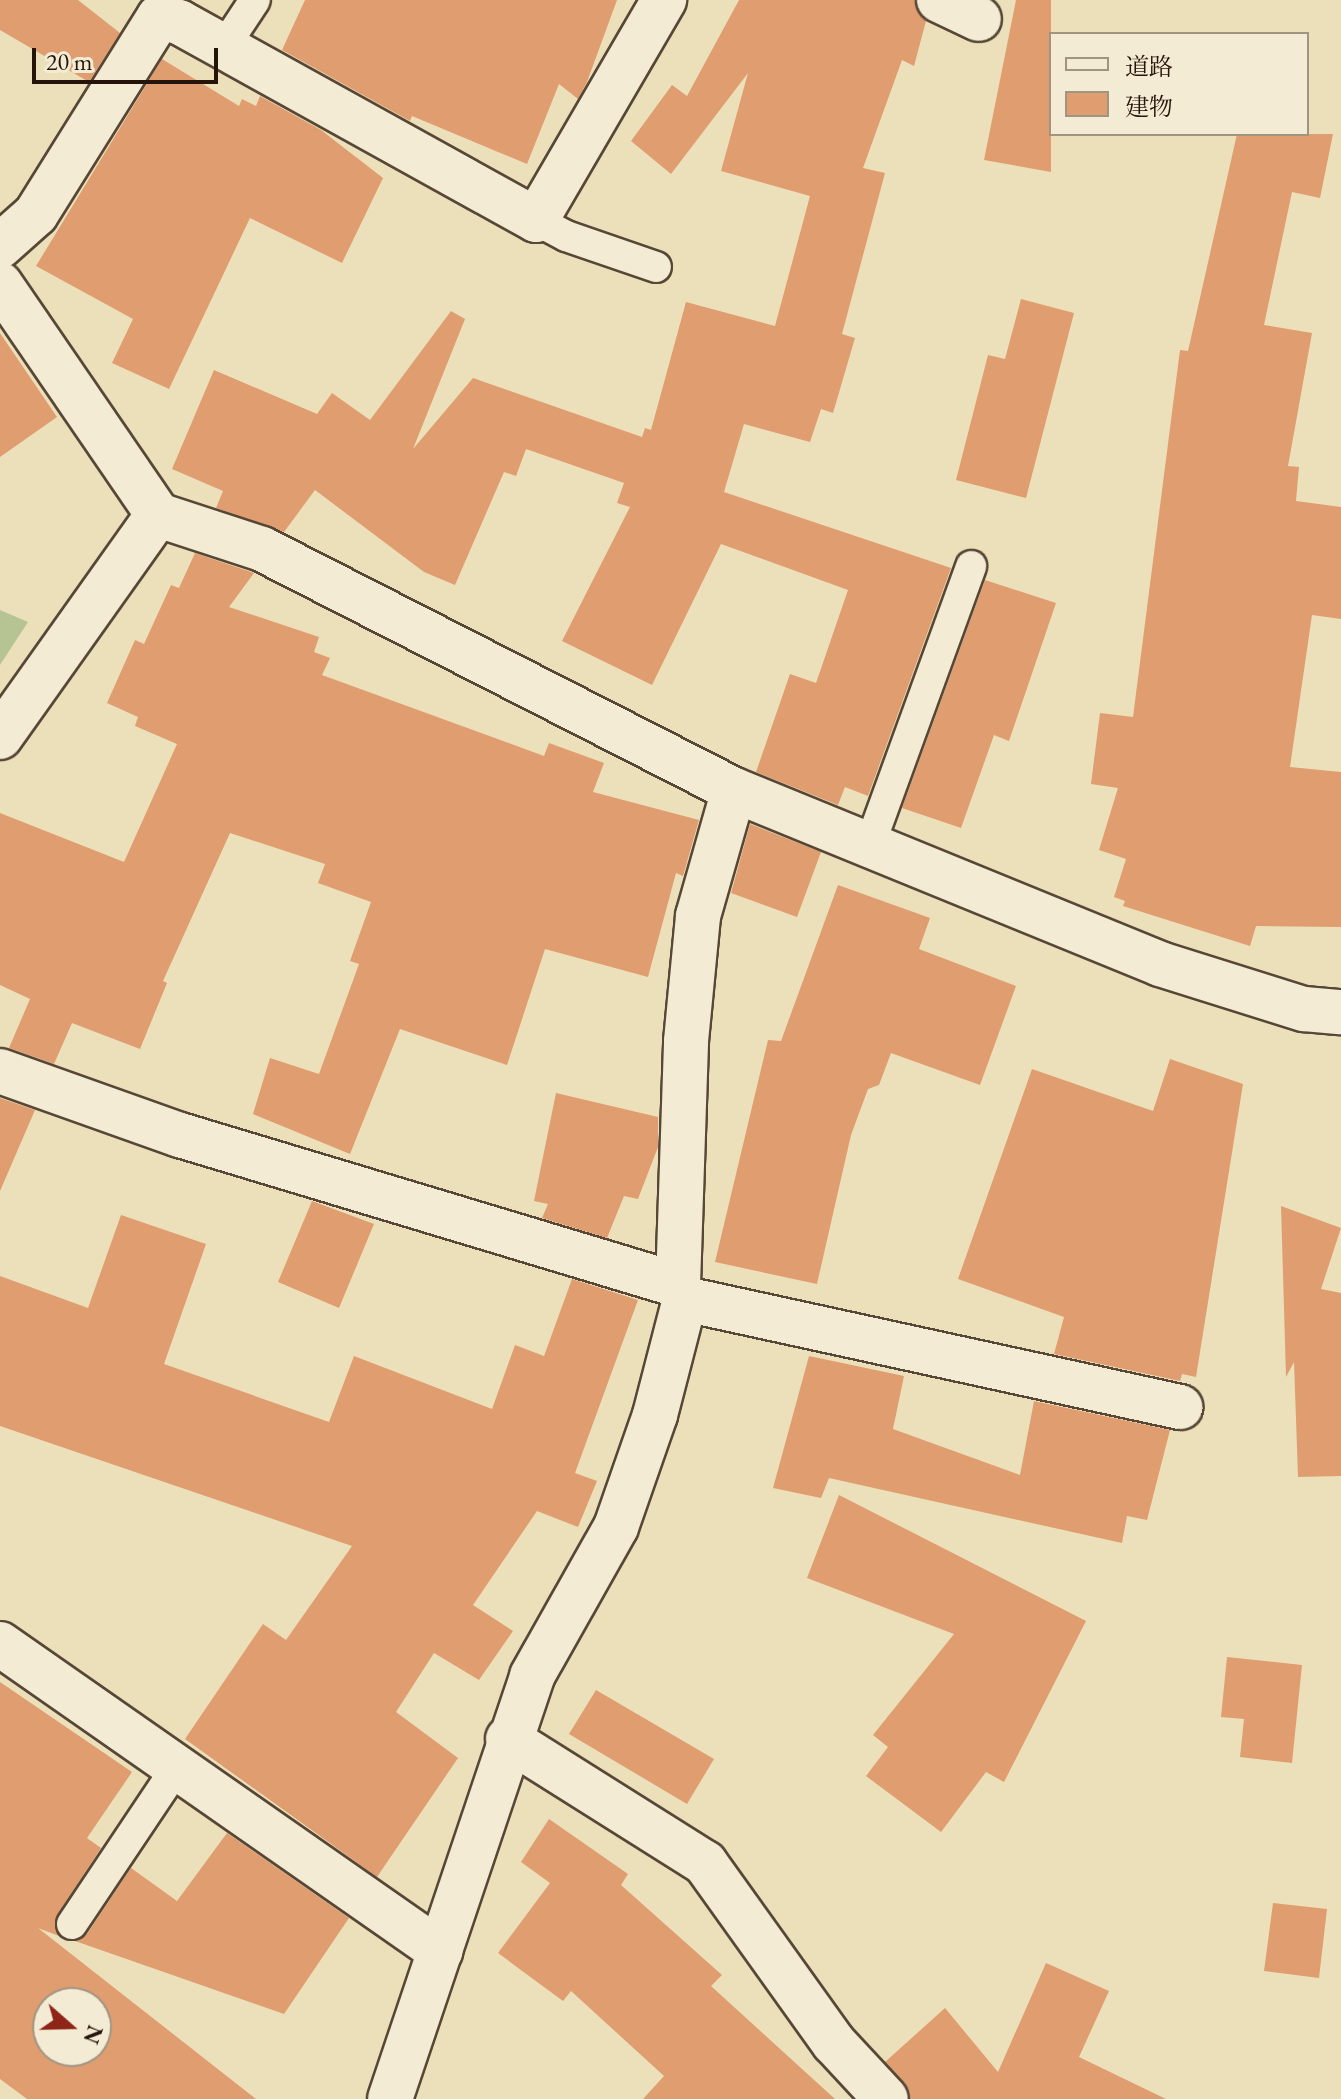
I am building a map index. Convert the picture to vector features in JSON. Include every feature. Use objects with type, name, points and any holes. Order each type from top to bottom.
[{"type":"street","points":[[0,246],[36,214],[159,17],[179,22],[536,220],[634,59],[664,0]]},
{"type":"street","points":[[939,0],[979,19]]},
{"type":"street","points":[[0,284],[158,515],[262,549],[734,790],[869,847],[1238,992],[1304,1009],[1341,1012]]},
{"type":"street","points":[[0,737],[158,515]]},
{"type":"street","points":[[390,2099],[508,1739],[532,1676],[616,1527],[655,1415],[681,1292],[686,1041],[698,916],[734,790]]},
{"type":"street","points":[[0,1071],[180,1135],[681,1292],[1180,1407]]},
{"type":"street","points":[[0,1644],[179,1764],[440,1951]]},
{"type":"street","points":[[508,1739],[705,1863],[834,2043],[886,2099]]},
{"type":"lane","points":[[224,47],[255,0]]},
{"type":"lane","points":[[536,220],[566,236],[656,267]]},
{"type":"lane","points":[[869,847],[971,566]]},
{"type":"lane","points":[[72,1924],[179,1764]]},
{"type":"green space","points":[[0,610],[28,622],[0,665]]},
{"type":"building","points":[[0,0],[78,0],[120,33],[89,82],[0,30]]},
{"type":"building","points":[[305,0],[617,0],[578,99],[559,84],[527,164],[412,116],[410,121],[282,50]]},
{"type":"building","points":[[739,0],[914,0],[926,21],[914,66],[902,60],[863,168],[885,173],[842,334],[855,338],[833,413],[821,409],[810,442],[744,424],[724,492],[951,568],[868,796],[845,787],[838,805],[756,772],[790,674],[816,683],[848,590],[721,544],[652,685],[562,641],[630,507],[617,503],[624,483],[526,449],[516,476],[504,472],[455,585],[424,572],[315,490],[284,532],[216,508],[223,491],[172,469],[214,370],[317,414],[332,393],[370,420],[451,311],[465,319],[413,449],[473,378],[642,437],[645,428],[651,430],[686,302],[775,326],[810,196],[721,171],[748,73],[671,174],[631,141],[672,85],[687,96]]},
{"type":"building","points":[[1016,0],[1051,0],[1051,172],[984,160]]},
{"type":"building","points":[[162,59],[239,106],[242,99],[256,106],[260,96],[321,130],[383,178],[342,263],[250,218],[169,389],[112,363],[133,319],[36,266]]},
{"type":"building","points":[[1333,134],[1320,198],[1292,192],[1264,325],[1312,333],[1288,466],[1299,467],[1296,501],[1341,507],[1341,619],[1312,615],[1290,767],[1341,772],[1341,927],[1256,926],[1250,946],[1123,906],[1125,901],[1114,897],[1126,859],[1099,850],[1118,788],[1091,784],[1100,713],[1133,717],[1180,350],[1188,351],[1237,136]]},
{"type":"building","points":[[1021,299],[1074,313],[1026,498],[956,480],[988,355],[1005,359]]},
{"type":"building","points":[[0,333],[57,417],[0,457]]},
{"type":"building","points":[[195,553],[254,573],[229,607],[319,637],[314,652],[330,658],[322,675],[544,756],[549,743],[604,763],[593,792],[699,820],[683,876],[676,873],[648,977],[545,949],[507,1065],[400,1029],[350,1154],[253,1114],[270,1058],[319,1074],[359,964],[350,961],[371,902],[318,883],[325,864],[230,833],[163,981],[167,983],[140,1049],[72,1023],[54,1064],[9,1048],[30,999],[0,985],[0,813],[124,862],[177,744],[135,726],[138,717],[107,703],[135,640],[144,644],[171,585],[179,588]]},
{"type":"building","points":[[985,580],[1056,603],[1009,741],[994,735],[961,828],[902,808]]},
{"type":"building","points":[[750,824],[821,852],[797,917],[731,893]]},
{"type":"building","points":[[838,885],[930,918],[919,949],[1016,986],[980,1085],[891,1053],[879,1085],[868,1089],[851,1135],[817,1284],[715,1262],[768,1040],[781,1041]]},
{"type":"building","points":[[1170,1059],[1243,1084],[1196,1377],[1182,1374],[1180,1381],[1054,1354],[1064,1317],[958,1279],[1032,1069],[1153,1111]]},
{"type":"building","points":[[556,1093],[658,1117],[658,1147],[638,1199],[624,1196],[607,1238],[542,1218],[548,1204],[534,1201]]},
{"type":"building","points":[[0,1098],[35,1110],[0,1191]]},
{"type":"building","points":[[312,1201],[374,1224],[339,1308],[278,1282]]},
{"type":"building","points":[[1281,1206],[1341,1228],[1321,1289],[1341,1293],[1341,1476],[1298,1477],[1294,1362],[1286,1377]]},
{"type":"building","points":[[121,1215],[206,1244],[164,1364],[329,1422],[354,1356],[492,1409],[515,1345],[544,1356],[572,1279],[638,1300],[575,1473],[597,1481],[578,1527],[537,1511],[473,1605],[513,1631],[479,1680],[434,1653],[396,1712],[458,1758],[377,1877],[185,1739],[263,1624],[286,1640],[352,1546],[0,1426],[0,1276],[88,1308]]},
{"type":"building","points":[[809,1356],[904,1376],[893,1429],[1020,1475],[1034,1401],[1170,1430],[1147,1520],[1127,1516],[1122,1543],[829,1478],[821,1498],[773,1488]]},
{"type":"building","points":[[839,1495],[1086,1621],[1004,1782],[986,1772],[941,1832],[866,1776],[888,1747],[873,1735],[954,1634],[807,1578]]},
{"type":"building","points":[[1227,1657],[1302,1665],[1292,1763],[1240,1757],[1244,1719],[1221,1717]]},
{"type":"building","points":[[0,1682],[132,1772],[87,1838],[101,1848],[57,1915],[59,1936],[38,1928],[256,2099],[27,2099],[0,2079]]},
{"type":"building","points":[[596,1690],[714,1759],[687,1804],[569,1734]]},
{"type":"building","points":[[549,1819],[628,1874],[621,1885],[722,1975],[711,1986],[835,2099],[643,2099],[664,2076],[571,1991],[563,2001],[498,1953],[550,1883],[521,1862]]},
{"type":"building","points":[[227,1833],[349,1918],[284,2014],[75,1941],[87,1934],[131,1868],[177,1901]]},
{"type":"building","points":[[1273,1903],[1327,1909],[1319,1978],[1264,1971]]},
{"type":"building","points":[[1046,1963],[1109,1991],[1079,2057],[1166,2099],[910,2099],[905,2083],[885,2062],[945,2008],[998,2072]]}]
